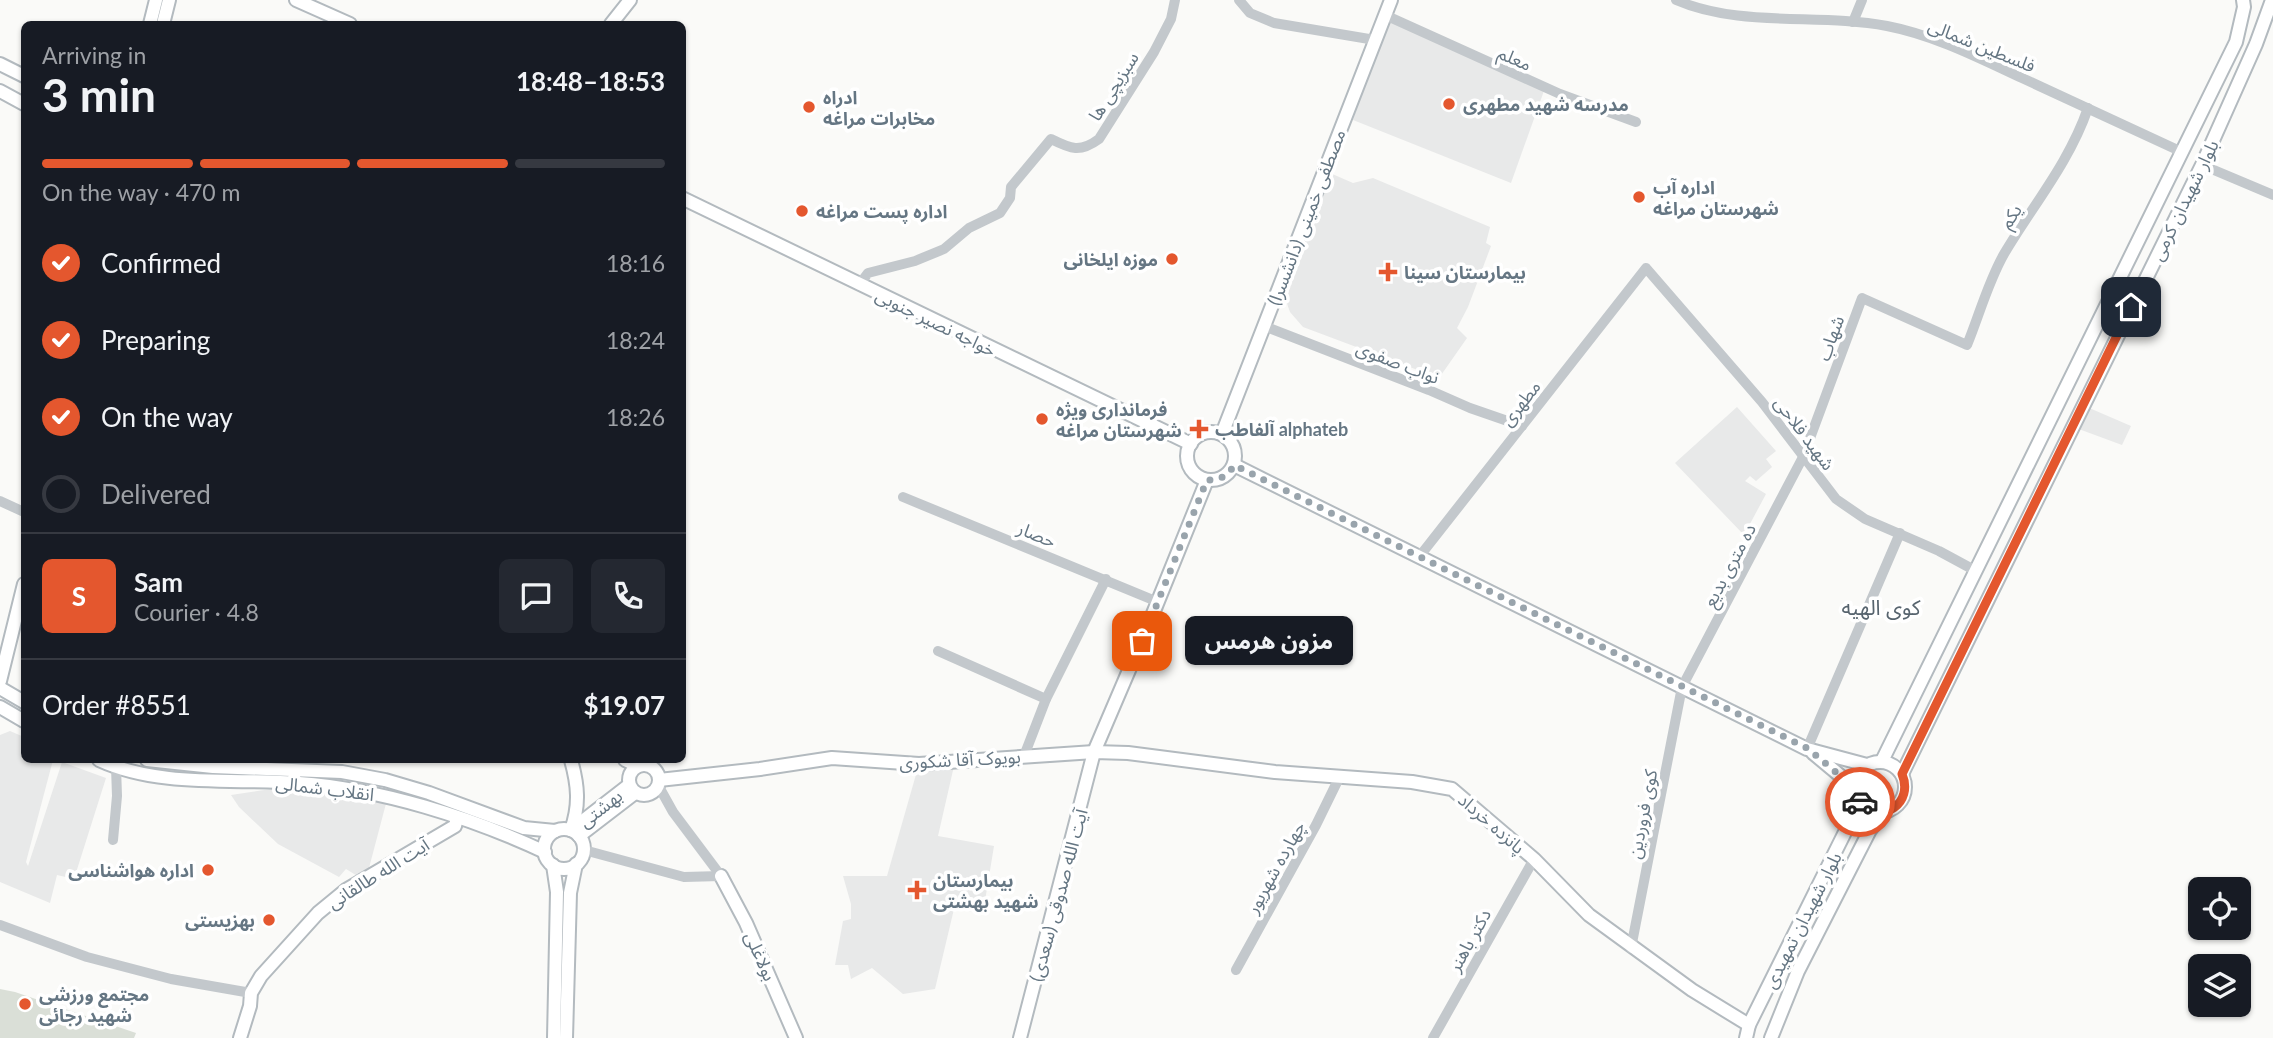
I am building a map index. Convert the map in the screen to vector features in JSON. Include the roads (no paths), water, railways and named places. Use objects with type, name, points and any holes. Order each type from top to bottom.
[{"type":"street","points":[[151,21],[156,0]]},
{"type":"street","points":[[164,21],[169,0]]},
{"type":"street","points":[[296,0],[343,21]]},
{"type":"street","points":[[613,21],[630,0]]},
{"type":"street","name":"سبزیچی ها","points":[[859,285],[868,273],[915,261],[944,249],[969,228],[1000,213],[1010,198],[1011,187],[1051,139],[1076,149],[1087,148],[1099,139],[1154,52],[1171,19],[1175,0]]},
{"type":"street","points":[[1239,0],[1250,13],[1274,23],[1375,40]]},
{"type":"street","name":"مصطفی خمینی (دانشسرا)","points":[[1222,434],[1391,0]]},
{"type":"street","name":"فلسطین شمالی","points":[[1676,0],[1690,6],[1729,14],[1887,26],[1932,39],[2182,152]]},
{"type":"street","points":[[1853,22],[1863,0]]},
{"type":"street","name":"بلوار شهیدان کرمی","points":[[1882,761],[2236,42],[2244,7],[2243,0]]},
{"type":"street","name":"بلوار شهیدان کرمی","points":[[1902,774],[2202,164],[2256,44],[2272,0]]},
{"type":"street","name":"معلم","points":[[1385,15],[1560,94],[1636,122]]},
{"type":"street","points":[[2236,42],[2256,44]]},
{"type":"street","points":[[0,64],[21,74]]},
{"type":"street","points":[[0,92],[21,102]]},
{"type":"street","name":"یکم","points":[[1967,345],[2003,256],[2065,161],[2088,108]]},
{"type":"street","points":[[2202,164],[2273,195]]},
{"type":"street","name":"خواجه نصیر جنوبی","points":[[686,200],[1191,444]]},
{"type":"street","name":"شهید فلاحی","points":[[1646,268],[1762,402],[1836,499],[1865,519],[1976,570]]},
{"type":"street","name":"مطهری","points":[[1419,557],[1646,268]]},
{"type":"street","name":"شهاب","points":[[1803,457],[1862,298],[1967,345]]},
{"type":"street","name":"نواب صفوی","points":[[1264,326],[1522,426]]},
{"type":"street","points":[[1208,432],[1222,434],[1235,451],[1234,465],[1220,479],[1207,480],[1199,477],[1189,465],[1188,450],[1191,444],[1195,438],[1208,432]]},
{"type":"street","name":"ده متری بدیع","points":[[1682,687],[1803,457]]},
{"type":"street","points":[[1234,465],[1807,748],[1867,765]]},
{"type":"street","name":"آیت الله صدوقی (سعدی)","points":[[1020,1038],[1094,752],[1207,480]]},
{"type":"street","name":"حصار","points":[[903,497],[1158,602]]},
{"type":"street","points":[[0,500],[21,510]]},
{"type":"street","points":[[1807,748],[1900,533]]},
{"type":"street","points":[[1024,756],[1046,699],[1105,579]]},
{"type":"street","points":[[0,681],[21,596]]},
{"type":"street","points":[[938,651],[1046,699]]},
{"type":"street","name":"کوی فروردین","points":[[1631,948],[1682,687]]},
{"type":"street","points":[[0,688],[21,700]]},
{"type":"street","points":[[1910,705],[1913,717],[1923,720],[1931,716]]},
{"type":"street","points":[[0,706],[21,719]]},
{"type":"street","points":[[1807,748],[1855,788],[1860,802],[1871,810],[1884,812],[1892,809],[1903,798],[1905,781],[1892,764],[1882,761],[1867,765],[1859,773],[1855,788]]},
{"type":"street","name":"بویوک آقا شکوری","points":[[658,783],[832,758],[919,764],[1094,752]]},
{"type":"street","name":"پانزده خرداد","points":[[1094,752],[1128,753],[1275,772],[1412,782],[1452,789],[1534,859],[1589,915],[1748,1032]]},
{"type":"street","name":"انقلاب شمالی","points":[[106,763],[166,777],[300,783],[398,798],[519,840],[545,852]]},
{"type":"street","name":"انقلاب شمالی","points":[[176,763],[342,772],[385,780],[429,793],[524,828],[555,831]]},
{"type":"street","points":[[572,763],[579,793],[575,833],[584,850],[684,877],[722,876]]},
{"type":"street","points":[[632,763],[652,767],[658,783],[649,794],[632,789],[631,772],[638,766]]},
{"type":"street","points":[[113,840],[117,796],[116,767]]},
{"type":"street","name":"چهارده شهریور","points":[[1236,970],[1339,778]]},
{"type":"street","name":"بولاغلی","points":[[658,783],[673,812],[722,876],[746,923],[796,1038]]},
{"type":"street","name":"بهشتی","points":[[575,833],[632,789]]},
{"type":"street","name":"بلوار شهیدان تمهیدی","points":[[1748,1032],[1860,802]]},
{"type":"street","name":"بلوار شهیدان تمهیدی","points":[[1771,1038],[1798,971],[1870,830],[1884,812]]},
{"type":"street","name":"آیت الله طالقانی","points":[[240,1038],[250,1006],[251,993],[261,976],[318,913],[345,890],[455,826],[457,818]]},
{"type":"street","points":[[554,1038],[557,892],[553,865],[545,852],[547,839],[555,831],[575,833]]},
{"type":"street","points":[[566,1038],[570,893],[576,864],[584,850]]},
{"type":"street","name":"دکتر باهنر","points":[[1433,1038],[1534,859]]},
{"type":"street","points":[[553,865],[565,868],[576,864]]},
{"type":"street","points":[[0,925],[87,957],[172,979],[251,993]]},
{"type":"place","name":"مدرسه شهید مطهری","points":[[1449,104]]},
{"type":"place","name":"ادراه مخابرات مراغه","points":[[809,107]]},
{"type":"place","name":"اداره آب شهرستان مراغه","points":[[1639,197]]},
{"type":"place","name":"اداره پست مراغه","points":[[802,211]]},
{"type":"place","name":"موزه ایلخانی","points":[[1172,259]]},
{"type":"place","name":"بیمارستان سینا","points":[[1388,272]]},
{"type":"place","name":"فرمانداری ویژه شهرستان مراغه","points":[[1042,419]]},
{"type":"place","name":"آلفاطب alphateb","points":[[1199,429]]},
{"type":"place","name":"مزون هرمس","points":[[1142,641]]},
{"type":"place","name":"اداره هواشناسی","points":[[208,870]]},
{"type":"place","name":"بیمارستان شهید بهشتی","points":[[917,890]]},
{"type":"place","name":"بهزیستی","points":[[269,920]]},
{"type":"place","name":"مجتمع ورزشی شهید رجائی","points":[[25,1004]]},
{"type":"district","name":"کوی الهیه","points":[[1881,606]]}]
